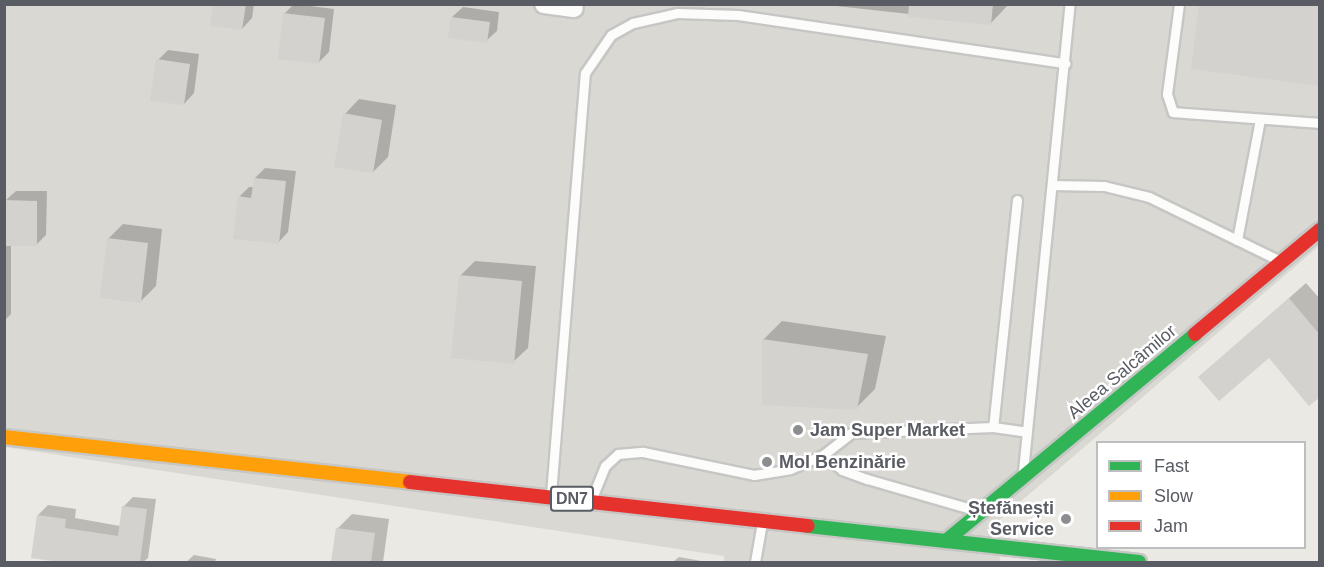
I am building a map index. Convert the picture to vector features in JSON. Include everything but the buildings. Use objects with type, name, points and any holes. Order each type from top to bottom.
[{"type":"main road","name":"Aleea Salcâmilor","points":[[946,541],[1320,230]]},
{"type":"main road","name":"DN7","points":[[4,437],[1139,562]]},
{"type":"street","points":[[544,4],[574,8]]},
{"type":"lane","points":[[738,15],[739,4]]},
{"type":"lane","points":[[1022,479],[1070,4]]},
{"type":"lane","points":[[1179,4],[1167,94],[1169,106],[1173,112],[1320,123]]},
{"type":"lane","points":[[550,496],[585,73],[611,35],[633,23],[678,14],[738,15],[1065,63]]},
{"type":"lane","points":[[1237,240],[1260,119]]},
{"type":"lane","points":[[1052,185],[1104,186],[1149,197],[1281,262]]},
{"type":"lane","points":[[993,427],[1017,200]]},
{"type":"lane","points":[[591,501],[605,466],[618,454],[643,452],[754,476],[790,469],[823,455],[851,434],[993,427],[1027,432]]},
{"type":"lane","points":[[823,455],[842,470],[981,512]]},
{"type":"lane","points":[[755,562],[762,520]]},
{"type":"shaded area","points":[[4,5],[1319,5],[1319,246],[991,527],[1001,562],[724,562],[724,556],[5,447]]},
{"type":"traffic: fast","points":[[946,541],[1195,334]]},
{"type":"traffic: fast","points":[[808,526],[1139,562]]},
{"type":"traffic: slow","points":[[4,437],[410,482]]},
{"type":"traffic: jam","points":[[1195,334],[1320,230]]},
{"type":"traffic: jam","points":[[410,482],[808,526]]},
{"type":"place","name":"Jam Super Market","points":[[798,430]]},
{"type":"place","name":"Mol Benzinărie","points":[[767,462]]},
{"type":"place","name":"Ștefănești Service","points":[[1066,519]]}]
